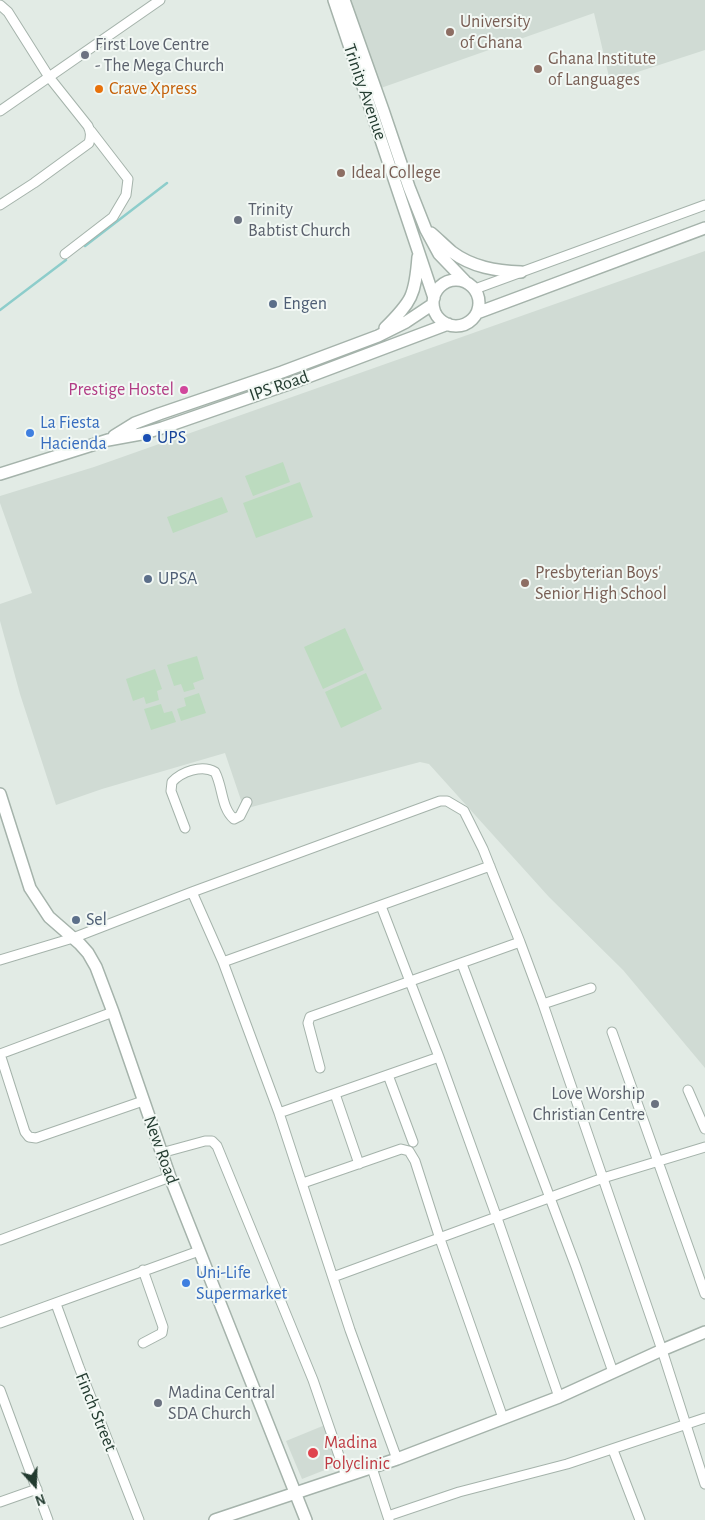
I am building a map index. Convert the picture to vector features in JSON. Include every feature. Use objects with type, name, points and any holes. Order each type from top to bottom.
[{"type":"street","points":[[0,110],[160,0]]},
{"type":"street","name":"Trinity Avenue","points":[[334,0],[419,253],[433,301]]},
{"type":"street","name":"Trinity Avenue","points":[[344,0],[408,187],[426,230],[439,254],[465,281]]},
{"type":"street","points":[[0,5],[11,17],[49,76],[128,179],[126,195],[113,217],[65,254]]},
{"type":"street","points":[[0,205],[34,183],[88,143],[91,132]]},
{"type":"street","points":[[475,288],[705,205]]},
{"type":"street","points":[[477,314],[480,301],[475,288],[465,281],[458,279],[445,282],[436,292],[433,301],[438,316],[448,324],[455,326],[468,323],[477,314],[705,228]]},
{"type":"street","points":[[426,230],[453,253],[467,261],[488,269],[521,272]]},
{"type":"street","points":[[378,336],[408,304],[413,292],[419,253]]},
{"type":"street","name":"IPS Road","points":[[108,440],[136,423],[159,414],[282,372],[378,336],[406,322],[433,301]]},
{"type":"street","name":"IPS Road","points":[[0,474],[108,440],[162,428],[297,381],[448,324]]},
{"type":"street","points":[[184,828],[171,791],[172,782],[176,778],[196,769],[210,769],[215,772],[225,803],[230,815],[234,819],[240,816],[247,802]]},
{"type":"street","name":"New Road","points":[[0,794],[30,888],[49,917],[88,953],[96,967],[114,1012],[160,1153],[306,1520]]},
{"type":"street","points":[[0,960],[73,938],[440,801],[447,802],[464,811],[483,848],[543,1004],[662,1350],[705,1484]]},
{"type":"street","points":[[222,962],[490,866]]},
{"type":"street","points":[[192,892],[222,962],[279,1113],[333,1277],[397,1459]]},
{"type":"street","points":[[381,906],[439,1057],[559,1397]]},
{"type":"street","points":[[320,1068],[308,1023],[310,1017],[520,942]]},
{"type":"street","points":[[462,964],[550,1197],[613,1372]]},
{"type":"street","points":[[543,1004],[590,988]]},
{"type":"street","points":[[114,1012],[0,1054],[25,1132],[28,1137],[36,1138],[143,1102]]},
{"type":"street","points":[[612,1032],[705,1294]]},
{"type":"street","points":[[279,1113],[439,1057]]},
{"type":"street","points":[[388,1075],[413,1142]]},
{"type":"street","points":[[688,1090],[705,1129]]},
{"type":"street","points":[[335,1094],[359,1164]]},
{"type":"street","points":[[160,1153],[205,1140],[212,1141],[217,1146],[313,1380],[346,1476]]},
{"type":"street","points":[[333,1277],[603,1178],[705,1148]]},
{"type":"street","points":[[303,1183],[401,1149],[409,1151],[416,1161],[440,1239],[503,1418]]},
{"type":"street","points":[[0,1240],[170,1178]]},
{"type":"street","points":[[0,1324],[199,1251]]},
{"type":"street","points":[[143,1270],[163,1327],[162,1333],[143,1343]]},
{"type":"street","name":"Finch Street","points":[[56,1304],[139,1520]]},
{"type":"street","points":[[215,1520],[372,1468],[559,1397],[705,1332]]},
{"type":"street","points":[[0,1390],[4,1414],[37,1489],[48,1520]]},
{"type":"street","points":[[372,1468],[389,1518],[459,1492],[528,1476],[613,1450],[705,1418]]},
{"type":"street","points":[[613,1450],[640,1520]]},
{"type":"street","points":[[0,1502],[37,1489]]},
{"type":"shaded area","name":"University of Ghana","points":[[348,0],[705,0],[705,50],[610,81],[594,13],[378,89]]},
{"type":"shaded area","name":"Presbyterian Boys' Senior High School","points":[[705,251],[705,1068],[623,970],[549,897],[429,764],[420,762],[244,809],[225,753],[102,789],[56,805],[20,694],[0,621],[0,604],[32,593],[0,503],[0,496],[94,467]]},
{"type":"shaded area","name":"Madina Polyclinic","points":[[325,1425],[340,1464],[302,1479],[286,1441]]},
{"type":"green space","points":[[283,462],[290,482],[253,496],[245,476]]},
{"type":"green space","points":[[300,482],[313,517],[256,538],[243,503]]},
{"type":"green space","points":[[222,497],[228,512],[173,533],[167,517]]},
{"type":"green space","points":[[345,628],[364,670],[323,689],[304,647]]},
{"type":"green space","points":[[197,656],[204,679],[193,683],[195,689],[184,692],[181,684],[174,686],[167,665]]},
{"type":"green space","points":[[155,669],[162,689],[157,691],[159,700],[146,704],[144,697],[133,701],[126,679]]},
{"type":"green space","points":[[366,673],[382,709],[341,728],[325,692]]},
{"type":"green space","points":[[199,693],[206,713],[181,721],[177,709],[186,706],[184,698]]},
{"type":"green space","points":[[161,704],[164,713],[172,711],[176,722],[151,730],[144,709]]},
{"type":"waterway","points":[[85,246],[167,183]]},
{"type":"waterway","points":[[0,310],[66,260]]},
{"type":"place","name":"University of Ghana","points":[[450,32]]},
{"type":"place","name":"First Love Centre - The Mega Church","points":[[85,55]]},
{"type":"place","name":"Ghana Institute of Languages","points":[[538,69]]},
{"type":"place","name":"Crave Xpress","points":[[99,89]]},
{"type":"place","name":"Ideal College","points":[[341,173]]},
{"type":"place","name":"Trinity Babtist Church","points":[[238,220]]},
{"type":"place","name":"Engen","points":[[273,304]]},
{"type":"place","name":"Prestige Hostel","points":[[184,390]]},
{"type":"place","name":"La Fiesta Hacienda","points":[[30,433]]},
{"type":"place","name":"UPS","points":[[147,438]]},
{"type":"place","name":"UPSA","points":[[148,579]]},
{"type":"place","name":"Presbyterian Boys' Senior High School","points":[[525,583]]},
{"type":"place","name":"Sel","points":[[76,920]]},
{"type":"place","name":"Love Worship Christian Centre","points":[[655,1104]]},
{"type":"place","name":"Uni-Life Supermarket","points":[[186,1283]]},
{"type":"place","name":"Madina Central SDA Church","points":[[158,1403]]},
{"type":"place","name":"Madina Polyclinic","points":[[313,1453]]}]
